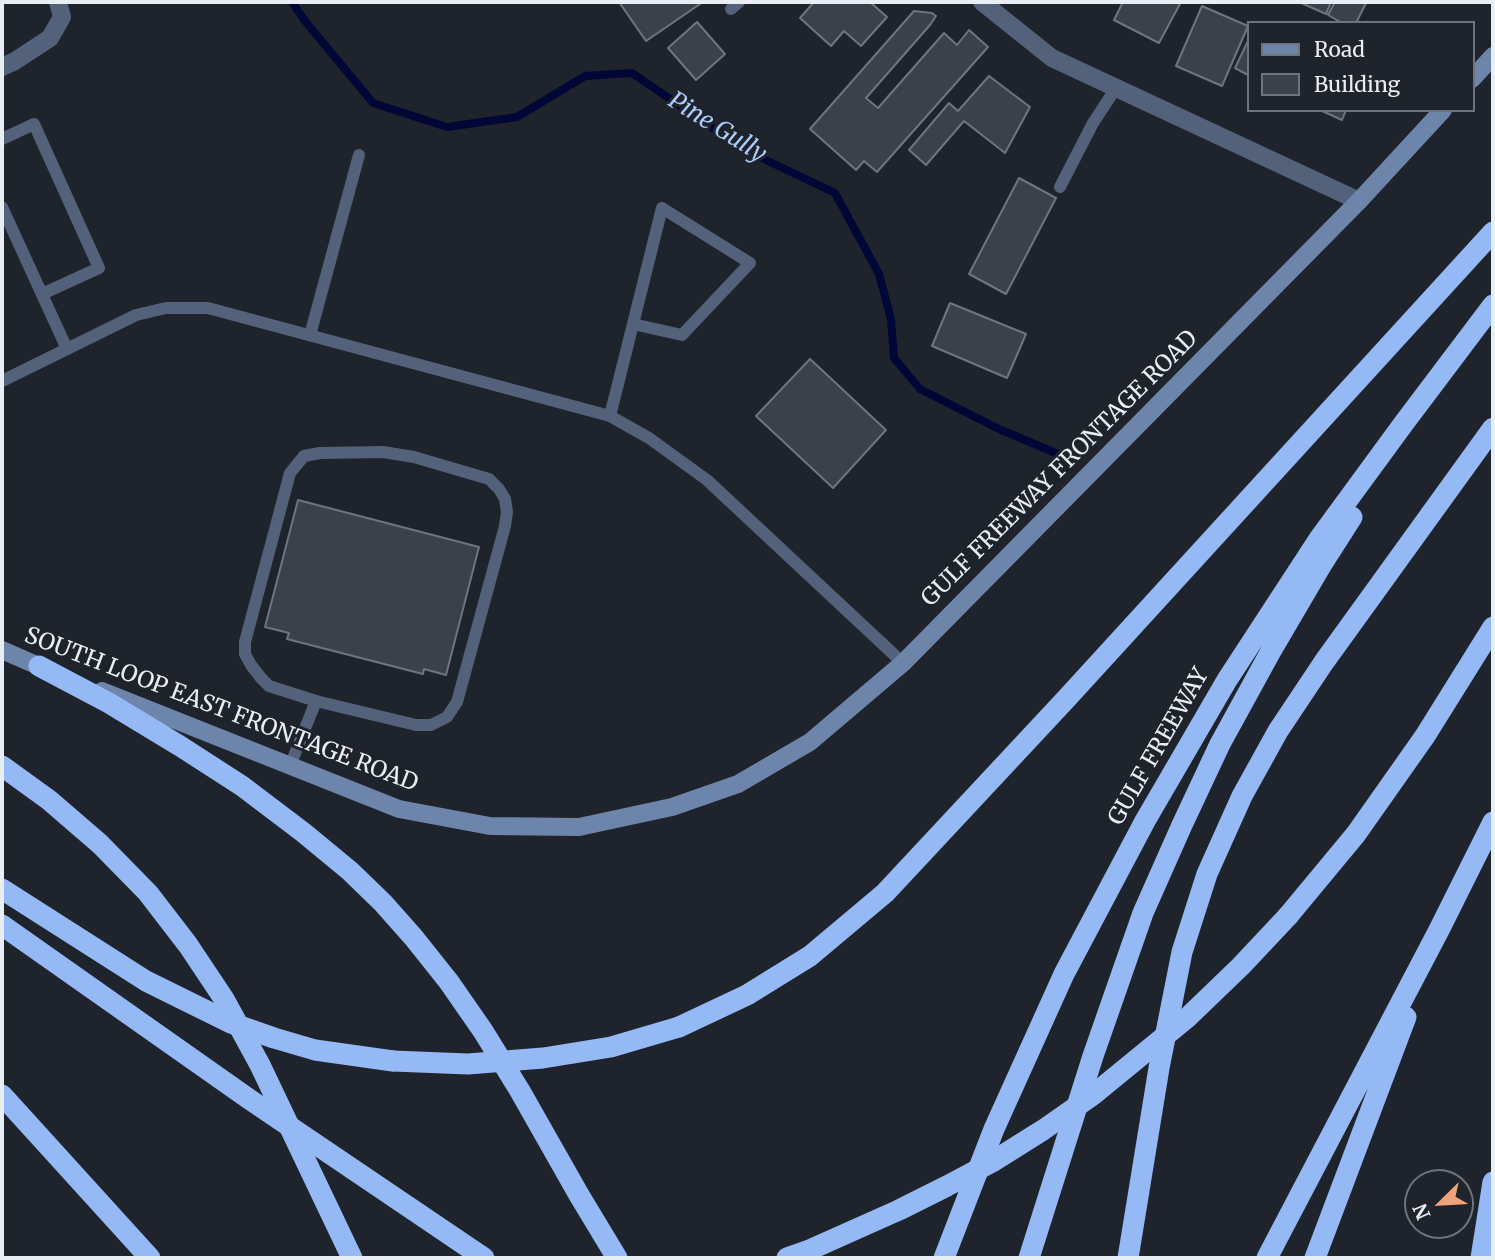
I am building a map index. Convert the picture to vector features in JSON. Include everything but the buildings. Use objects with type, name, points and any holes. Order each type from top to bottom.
[{"type":"highway","points":[[2,890],[146,981],[231,1023],[315,1050],[393,1061],[468,1064],[542,1058],[611,1047],[678,1027],[747,995],[810,956],[885,893],[1493,232]]},
{"type":"highway","points":[[1029,1258],[1093,1056],[1143,913],[1220,744],[1322,564],[1493,305]]},
{"type":"highway","name":"GULF FREEWAY","points":[[944,1258],[994,1129],[1064,974],[1145,821],[1227,680],[1319,539],[1493,305]]},
{"type":"highway","points":[[1128,1258],[1159,1068],[1182,952],[1212,862],[1242,796],[1278,731],[1324,662],[1493,428]]},
{"type":"highway","points":[[788,1258],[855,1231],[992,1162],[1093,1095],[1187,1018],[1288,916],[1356,834],[1424,736],[1493,627]]},
{"type":"highway","points":[[38,666],[109,703],[242,786],[304,833],[383,903],[449,982],[483,1031],[617,1258]]},
{"type":"highway","points":[[2,766],[49,800],[100,844],[148,893],[188,945],[224,999],[260,1065],[352,1258]]},
{"type":"highway","points":[[1267,1258],[1493,822]]},
{"type":"highway","points":[[2,925],[248,1099],[484,1258]]},
{"type":"highway","points":[[1315,1258],[1439,930]]},
{"type":"highway","points":[[2,1095],[150,1258]]},
{"type":"highway","points":[[1481,1258],[1493,1182]]},
{"type":"main road","points":[[1474,77],[1493,56]]},
{"type":"main road","name":"GULF FREEWAY FRONTAGE ROAD","points":[[672,807],[738,784],[810,742],[903,663],[1359,201],[1441,112]]},
{"type":"main road","name":"SOUTH LOOP EAST FRONTAGE ROAD","points":[[2,650],[399,809],[490,826],[579,827],[672,807]]},
{"type":"street","points":[[982,2],[1052,58],[1359,201]]},
{"type":"street","points":[[2,67],[50,38],[60,9]]},
{"type":"lane","points":[[1060,187],[1093,123],[1116,88]]},
{"type":"lane","points":[[2,139],[34,124],[99,268],[42,294]]},
{"type":"lane","points":[[310,335],[359,155]]},
{"type":"lane","points":[[2,207],[67,349]]},
{"type":"lane","points":[[610,416],[633,324],[662,208],[750,263],[682,335],[633,324]]},
{"type":"lane","points":[[2,381],[136,315],[166,308],[208,308],[610,416],[649,438],[707,480],[903,663]]},
{"type":"lane","points":[[383,452],[414,457],[489,479],[505,499],[505,526],[457,702],[447,717],[431,725],[416,724],[316,701],[269,686],[251,666],[245,654],[245,642],[286,486],[297,463],[304,456],[320,453],[383,452]]},
{"type":"lane","points":[[290,766],[316,701]]},
{"type":"waterway","name":"Pine Gully","points":[[292,2],[373,103],[447,127],[517,117],[585,76],[632,73],[745,150],[835,193],[879,274],[891,319],[894,358],[920,389],[999,429],[1058,454]]}]
